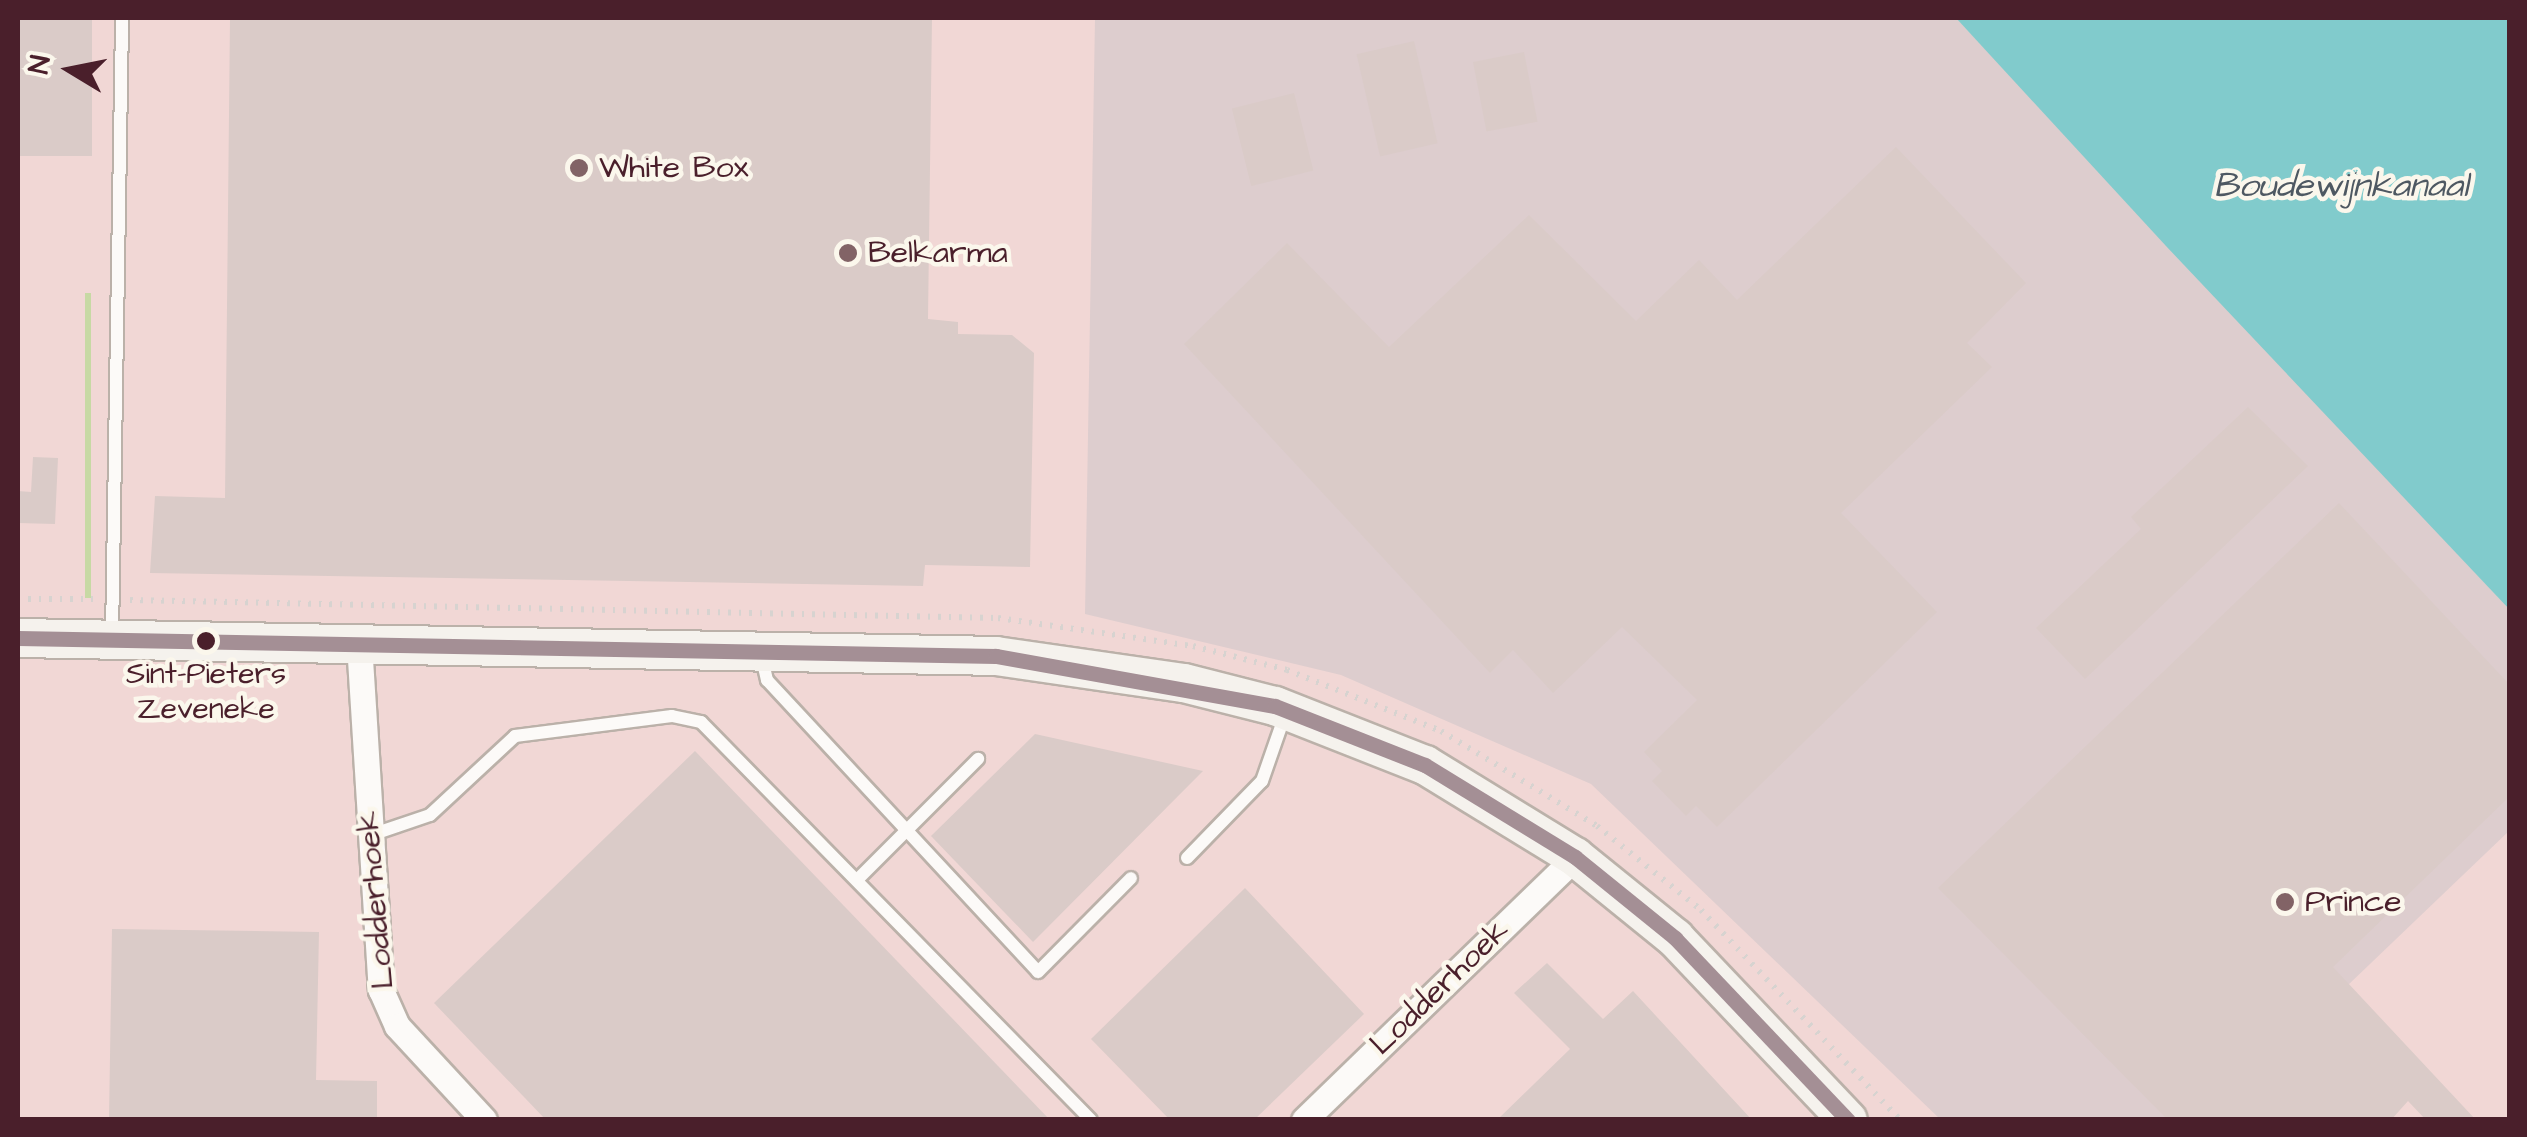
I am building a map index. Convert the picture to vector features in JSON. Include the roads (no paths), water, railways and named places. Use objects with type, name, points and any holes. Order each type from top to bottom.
[{"type":"main road","points":[[18,638],[760,650],[1081,665],[1286,711],[1426,765],[1576,856],[1676,938],[1848,1120]]},
{"type":"street","name":"Lodderhoek","points":[[359,644],[368,836],[388,1009],[484,1120]]},
{"type":"street","name":"Lodderhoek","points":[[1304,1120],[1576,856]]},
{"type":"lane","points":[[112,639],[122,18]]},
{"type":"lane","points":[[760,650],[767,680],[1038,972],[1131,878]]},
{"type":"lane","points":[[1187,858],[1262,781],[1286,711]]},
{"type":"lane","points":[[368,836],[430,814],[515,736],[672,716],[712,729],[1091,1120]]},
{"type":"lane","points":[[858,879],[978,759]]},
{"type":"water","name":"Boudewijnkanaal","points":[[1956,18],[2509,18],[2509,609],[2166,246]]},
{"type":"place","name":"White Box","points":[[579,168]]},
{"type":"place","name":"Belkarma","points":[[848,253]]},
{"type":"place","name":"Sint-Pieters Zeveneke","points":[[206,641]]},
{"type":"place","name":"Prince","points":[[2285,902]]}]
